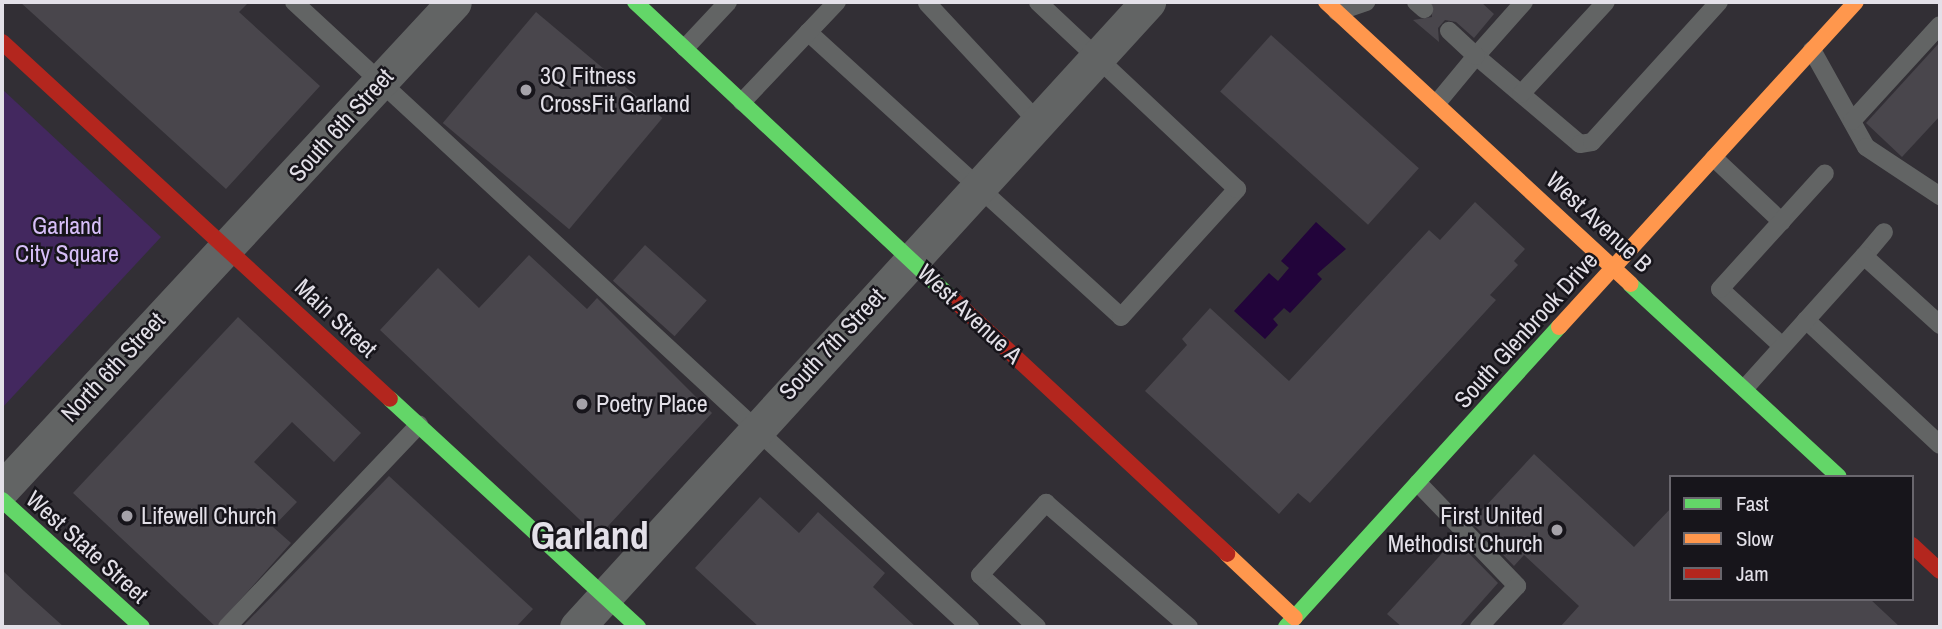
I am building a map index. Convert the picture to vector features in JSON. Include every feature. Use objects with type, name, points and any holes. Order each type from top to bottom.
[{"type":"street","name":"South 6th Street","points":[[224,246],[263,211],[454,2]]},
{"type":"street","name":"West Avenue A","points":[[635,2],[911,259],[1295,624]]},
{"type":"street","name":"South 7th Street","points":[[577,627],[753,430],[1148,2]]},
{"type":"street","name":"South Glenbrook Drive","points":[[1295,624],[1418,483],[1856,2]]},
{"type":"street","name":"West Avenue B","points":[[1332,7],[1837,475]]},
{"type":"street","name":"Main Street","points":[[2,42],[638,627]]},
{"type":"street","name":"North 6th Street","points":[[2,489],[224,246]]},
{"type":"street","name":"West State Street","points":[[2,500],[142,627]]},
{"type":"street","points":[[1914,547],[1940,571]]},
{"type":"lane","points":[[293,2],[753,430],[970,627]]},
{"type":"lane","points":[[685,48],[728,2]]},
{"type":"lane","points":[[742,102],[837,2]]},
{"type":"lane","points":[[931,2],[1037,121]]},
{"type":"lane","points":[[808,32],[1121,317],[1237,189],[1038,2]]},
{"type":"lane","points":[[1332,7],[1366,2]]},
{"type":"lane","points":[[1437,103],[1524,2]]},
{"type":"lane","points":[[1521,94],[1606,2]]},
{"type":"lane","points":[[1449,32],[1580,144],[1592,142],[1718,2]]},
{"type":"lane","points":[[1852,121],[1940,25]]},
{"type":"lane","points":[[1812,50],[1866,147],[1940,196]]},
{"type":"lane","points":[[1714,158],[1782,222]]},
{"type":"lane","points":[[1782,346],[1720,289],[1825,173]]},
{"type":"lane","points":[[1745,388],[1884,232]]},
{"type":"lane","points":[[1864,256],[1940,325]]},
{"type":"lane","points":[[1806,320],[1940,445]]},
{"type":"lane","points":[[226,627],[419,425]]},
{"type":"lane","points":[[1418,483],[1517,586],[1479,627]]},
{"type":"lane","points":[[1037,627],[980,575],[1046,503],[1189,627]]},
{"type":"green space","name":"Garland City Square","points":[[2,89],[161,237],[2,408]]},
{"type":"shaded area","points":[[1316,222],[1346,249],[1317,274],[1322,279],[1290,313],[1284,308],[1273,319],[1278,325],[1265,339],[1234,311],[1269,273],[1278,281],[1289,268],[1281,261]]},
{"type":"building","points":[[20,2],[249,2],[239,12],[320,86],[226,189]]},
{"type":"building","points":[[1432,2],[1481,2],[1494,14],[1474,38],[1456,22],[1445,20],[1438,28],[1439,42],[1413,20],[1432,17]]},
{"type":"building","points":[[536,12],[662,118],[569,229],[443,123]]},
{"type":"building","points":[[1271,35],[1419,168],[1368,225],[1220,91]]},
{"type":"building","points":[[1940,42],[1940,116],[1902,157],[1866,123]]},
{"type":"building","points":[[1475,202],[1525,249],[1514,261],[1518,265],[1490,295],[1496,300],[1310,503],[1298,493],[1279,514],[1145,391],[1187,345],[1182,339],[1210,308],[1289,381],[1429,230],[1440,240]]},
{"type":"building","points":[[645,245],[707,301],[675,336],[613,281]]},
{"type":"building","points":[[529,255],[587,309],[597,298],[712,413],[598,537],[380,330],[438,268],[479,308]]},
{"type":"building","points":[[238,317],[361,433],[334,462],[292,422],[254,462],[297,502],[273,527],[291,543],[216,627],[73,493]]},
{"type":"building","name":"First United Methodist Church","points":[[1534,454],[1634,547],[1669,510],[1669,601],[1872,601],[1900,627],[1560,627],[1579,606],[1524,555],[1514,566],[1471,522]]},
{"type":"building","points":[[389,476],[533,609],[516,627],[242,627]]},
{"type":"building","points":[[760,497],[799,533],[818,512],[885,573],[873,587],[916,627],[759,627],[695,568]]},
{"type":"building","points":[[1455,539],[1498,583],[1459,627],[1402,627],[1387,614]]},
{"type":"building","points":[[2,570],[24,591],[64,627],[2,627]]},
{"type":"traffic: fast","points":[[635,2],[954,300]]},
{"type":"traffic: fast","points":[[1630,284],[1837,475]]},
{"type":"traffic: fast","points":[[1286,627],[1559,327]]},
{"type":"traffic: fast","points":[[390,399],[638,627]]},
{"type":"traffic: fast","points":[[2,500],[142,627]]},
{"type":"traffic: slow","points":[[1326,2],[1630,284]]},
{"type":"traffic: slow","points":[[1559,327],[1856,2]]},
{"type":"traffic: slow","points":[[1227,554],[1295,618]]},
{"type":"traffic: jam","points":[[2,42],[390,399]]},
{"type":"traffic: jam","points":[[954,300],[1227,554]]},
{"type":"traffic: jam","points":[[1914,547],[1940,571]]},
{"type":"place","name":"3Q Fitness CrossFit Garland","points":[[526,90]]},
{"type":"place","name":"Poetry Place","points":[[582,404]]},
{"type":"place","name":"Lifewell Church","points":[[127,516]]},
{"type":"place","name":"First United Methodist Church","points":[[1557,530]]},
{"type":"district","name":"Garland","points":[[590,536]]}]
